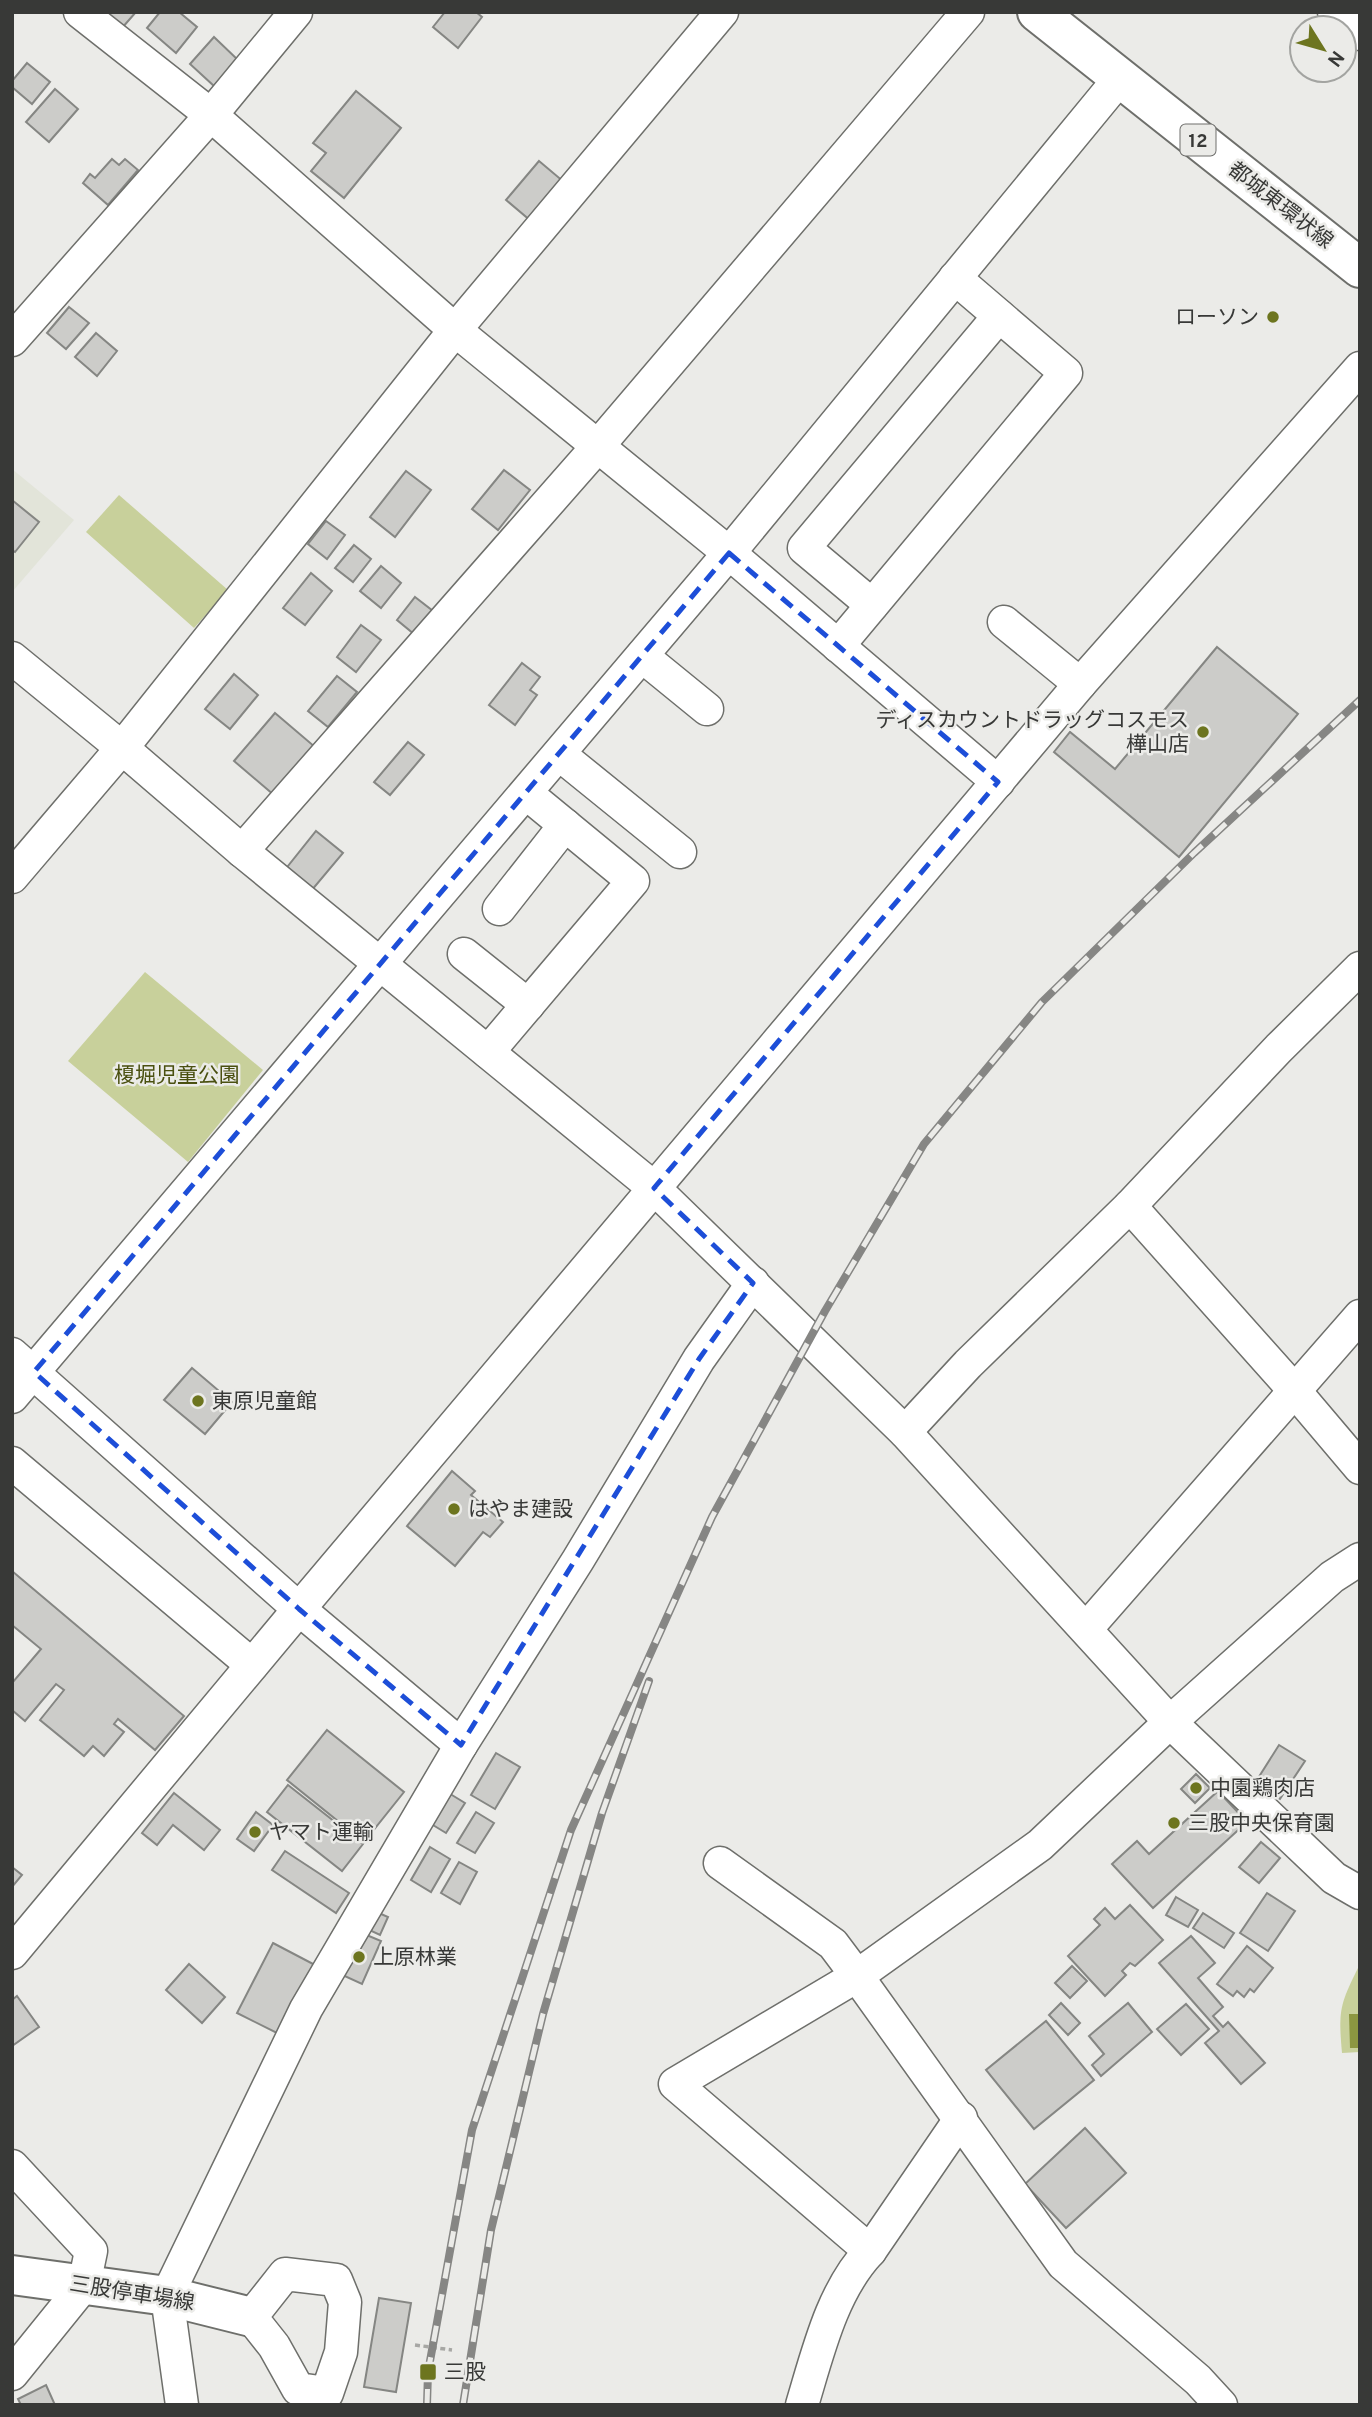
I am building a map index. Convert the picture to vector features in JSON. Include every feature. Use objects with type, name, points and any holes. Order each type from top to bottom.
[{"type":"main road","name":"都城東環状線","points":[[1037,12],[1360,268]]},
{"type":"main road","name":"三股停車場線","points":[[12,2275],[167,2296],[251,2317]]},
{"type":"street","points":[[80,12],[211,115],[455,330],[729,553],[998,782]]},
{"type":"street","points":[[12,340],[211,115],[296,12]]},
{"type":"street","points":[[12,877],[122,748],[455,330],[722,12]]},
{"type":"street","points":[[242,851],[598,446],[968,12]]},
{"type":"street","points":[[1334,12],[1360,34]]},
{"type":"street","points":[[12,1397],[23,1363],[381,964],[729,553],[1120,78]]},
{"type":"street","points":[[838,646],[1066,373],[955,278]]},
{"type":"street","points":[[872,606],[804,548],[999,316]]},
{"type":"street","points":[[12,1953],[1080,684],[1360,368]]},
{"type":"street","points":[[1004,622],[1080,684]]},
{"type":"street","points":[[642,656],[707,709]]},
{"type":"street","points":[[12,658],[242,851],[654,1188],[905,1432],[1170,1722],[1334,1878],[1360,1893]]},
{"type":"street","points":[[559,754],[680,852]]},
{"type":"street","points":[[488,1052],[633,881],[526,793]]},
{"type":"street","points":[[499,909],[565,825]]},
{"type":"street","points":[[464,954],[528,1005]]},
{"type":"street","points":[[905,1432],[968,1364],[1130,1206],[1279,1048],[1360,968]]},
{"type":"street","points":[[1130,1206],[1360,1468]]},
{"type":"street","points":[[182,2405],[167,2296],[306,2009],[461,1745],[578,1560],[699,1359],[753,1283]]},
{"type":"street","points":[[1087,1629],[1360,1316]]},
{"type":"street","points":[[23,1363],[299,1609],[461,1745]]},
{"type":"street","points":[[12,1463],[252,1665]]},
{"type":"street","points":[[870,2251],[675,2084],[857,1976],[1040,1846],[1170,1722],[1332,1577],[1360,1559]]},
{"type":"street","points":[[720,1863],[833,1944],[1063,2263],[1198,2380],[1221,2405]]},
{"type":"street","points":[[802,2405],[824,2334],[854,2268],[870,2251],[961,2118]]},
{"type":"street","points":[[12,2166],[91,2251],[84,2284],[12,2374]]},
{"type":"path","points":[[415,2345],[452,2350]]},
{"type":"highlighted area","points":[[729,553],[998,782],[654,1188],[753,1283],[699,1359],[461,1745],[299,1609],[34,1372]]},
{"type":"shaded area","points":[[12,469],[74,520],[12,592]]},
{"type":"shaded area","points":[[1349,2014],[1360,2014],[1360,2048],[1350,2048]]},
{"type":"green space","points":[[119,495],[228,590],[194,628],[86,532]]},
{"type":"green space","name":"榎堀児童公園","points":[[145,972],[263,1070],[188,1162],[68,1061]]},
{"type":"green space","points":[[1360,1964],[1360,2052],[1342,2053],[1342,2007]]},
{"type":"building","points":[[103,12],[136,12],[122,28]]},
{"type":"building","points":[[160,12],[179,12],[197,27],[176,53],[147,28]]},
{"type":"building","points":[[445,12],[476,12],[482,17],[458,48],[433,27]]},
{"type":"building","points":[[214,37],[238,60],[214,86],[190,64]]},
{"type":"building","points":[[27,63],[50,82],[32,104],[12,87],[12,81]]},
{"type":"building","points":[[55,89],[78,109],[49,142],[26,122]]},
{"type":"building","points":[[356,91],[401,128],[344,198],[311,171],[326,153],[313,143]]},
{"type":"building","points":[[112,159],[119,165],[125,159],[138,170],[108,205],[83,183],[90,174],[95,178]]},
{"type":"building","points":[[539,161],[564,182],[531,221],[506,200]]},
{"type":"building","points":[[69,307],[89,323],[66,349],[47,333]]},
{"type":"building","points":[[96,333],[117,351],[97,376],[75,357]]},
{"type":"building","points":[[504,470],[530,490],[498,530],[472,509]]},
{"type":"building","points":[[406,471],[431,490],[395,537],[370,517]]},
{"type":"building","points":[[12,500],[39,522],[15,552],[12,550]]},
{"type":"building","points":[[326,521],[345,535],[327,559],[308,544]]},
{"type":"building","points":[[354,545],[371,559],[353,582],[335,568]]},
{"type":"building","points":[[381,566],[401,583],[381,608],[360,591]]},
{"type":"building","points":[[311,573],[332,591],[305,625],[283,608]]},
{"type":"building","points":[[415,597],[433,611],[414,634],[397,620]]},
{"type":"building","points":[[361,625],[381,640],[356,672],[337,657]]},
{"type":"building","points":[[1217,647],[1298,714],[1179,857],[1054,752],[1070,732],[1115,769]]},
{"type":"building","points":[[522,663],[540,677],[530,690],[537,695],[515,725],[489,705]]},
{"type":"building","points":[[234,674],[258,695],[230,729],[205,709]]},
{"type":"building","points":[[337,676],[357,692],[328,727],[308,711]]},
{"type":"building","points":[[275,713],[315,747],[274,795],[234,761]]},
{"type":"building","points":[[408,742],[424,755],[390,795],[374,782]]},
{"type":"building","points":[[316,831],[343,853],[306,897],[280,876]]},
{"type":"building","name":"東原児童館","points":[[192,1368],[232,1402],[205,1434],[164,1400]]},
{"type":"building","name":"はやま建設","points":[[452,1471],[475,1491],[471,1495],[503,1522],[490,1537],[483,1532],[455,1566],[407,1526]]},
{"type":"building","points":[[12,1571],[184,1716],[155,1750],[118,1719],[114,1724],[124,1732],[104,1756],[93,1746],[84,1756],[40,1720],[64,1690],[56,1684],[25,1721],[12,1710],[12,1683],[41,1649],[12,1625]]},
{"type":"building","points":[[327,1730],[404,1792],[364,1842],[287,1780]]},
{"type":"building","points":[[1279,1745],[1305,1761],[1280,1799],[1255,1783]]},
{"type":"building","points":[[496,1753],[520,1767],[495,1809],[471,1795]]},
{"type":"building","name":"中園鶏肉店","points":[[1196,1774],[1210,1788],[1195,1803],[1181,1789]]},
{"type":"building","points":[[288,1785],[363,1844],[342,1871],[267,1812]]},
{"type":"building","points":[[1218,1791],[1247,1822],[1153,1908],[1112,1864],[1137,1841],[1149,1854]]},
{"type":"building","points":[[447,1792],[465,1803],[446,1833],[428,1822]]},
{"type":"building","points":[[174,1793],[220,1830],[204,1850],[173,1825],[157,1845],[142,1833]]},
{"type":"building","name":"ヤマト運輸","points":[[256,1812],[273,1825],[254,1851],[237,1839]]},
{"type":"building","points":[[476,1812],[494,1823],[475,1853],[457,1843]]},
{"type":"building","points":[[1261,1842],[1280,1858],[1259,1883],[1239,1867]]},
{"type":"building","points":[[430,1847],[450,1859],[431,1892],[411,1880]]},
{"type":"building","points":[[285,1851],[349,1893],[336,1913],[272,1870]]},
{"type":"building","points":[[459,1862],[477,1872],[460,1904],[441,1893]]},
{"type":"building","points":[[12,1867],[22,1875],[12,1887]]},
{"type":"building","points":[[1267,1893],[1295,1911],[1268,1951],[1240,1933]]},
{"type":"building","points":[[1176,1897],[1198,1910],[1188,1927],[1166,1915]]},
{"type":"building","points":[[1130,1905],[1163,1940],[1135,1966],[1130,1963],[1122,1971],[1126,1975],[1105,1996],[1068,1956],[1100,1925],[1094,1919],[1105,1908],[1115,1919]]},
{"type":"building","points":[[372,1910],[388,1917],[380,1935],[365,1928]]},
{"type":"building","points":[[1203,1913],[1234,1933],[1224,1948],[1193,1928]]},
{"type":"building","name":"上原林業","points":[[357,1931],[381,1941],[362,1984],[338,1973]]},
{"type":"building","points":[[1191,1936],[1215,1963],[1198,1978],[1223,2007],[1213,2016],[1223,2027],[1228,2022],[1265,2063],[1241,2084],[1205,2043],[1219,2031],[1159,1963]]},
{"type":"building","points":[[273,1943],[315,1965],[279,2034],[237,2013]]},
{"type":"building","points":[[1247,1946],[1273,1968],[1254,1992],[1250,1989],[1244,1997],[1237,1991],[1233,1996],[1217,1984]]},
{"type":"building","points":[[189,1964],[225,1997],[202,2023],[166,1990]]},
{"type":"building","points":[[1072,1966],[1087,1981],[1070,1998],[1055,1983]]},
{"type":"building","points":[[17,1996],[39,2027],[12,2046],[12,2000]]},
{"type":"building","points":[[1061,2003],[1080,2023],[1068,2035],[1049,2015]]},
{"type":"building","points":[[1128,2003],[1152,2032],[1101,2076],[1092,2065],[1104,2054],[1089,2036]]},
{"type":"building","points":[[1186,2004],[1209,2029],[1181,2055],[1157,2029]]},
{"type":"building","points":[[1046,2021],[1094,2080],[1034,2129],[986,2070]]},
{"type":"building","points":[[1085,2128],[1126,2173],[1066,2228],[1025,2184]]},
{"type":"building","points":[[379,2298],[411,2303],[396,2392],[364,2387]]},
{"type":"building","points":[[46,2385],[55,2405],[21,2405],[18,2399]]},
{"type":"railway","points":[[427,2405],[428,2372],[472,2130],[571,1830],[712,1517],[825,1311],[924,1144],[1042,1002],[1194,853],[1360,700]]},
{"type":"railway","points":[[463,2405],[491,2230],[543,2014],[602,1813],[649,1681]]},
{"type":"place","name":"ローソン","points":[[1273,317]]},
{"type":"place","name":"ディスカウントドラッグコスモス 樺山店","points":[[1203,732]]},
{"type":"place","name":"東原児童館","points":[[198,1401]]},
{"type":"place","name":"はやま建設","points":[[454,1509]]},
{"type":"place","name":"中園鶏肉店","points":[[1196,1788]]},
{"type":"place","name":"三股中央保育園","points":[[1174,1823]]},
{"type":"place","name":"ヤマト運輸","points":[[255,1832]]},
{"type":"place","name":"上原林業","points":[[359,1957]]},
{"type":"place","name":"三股","points":[[428,2372]]}]
